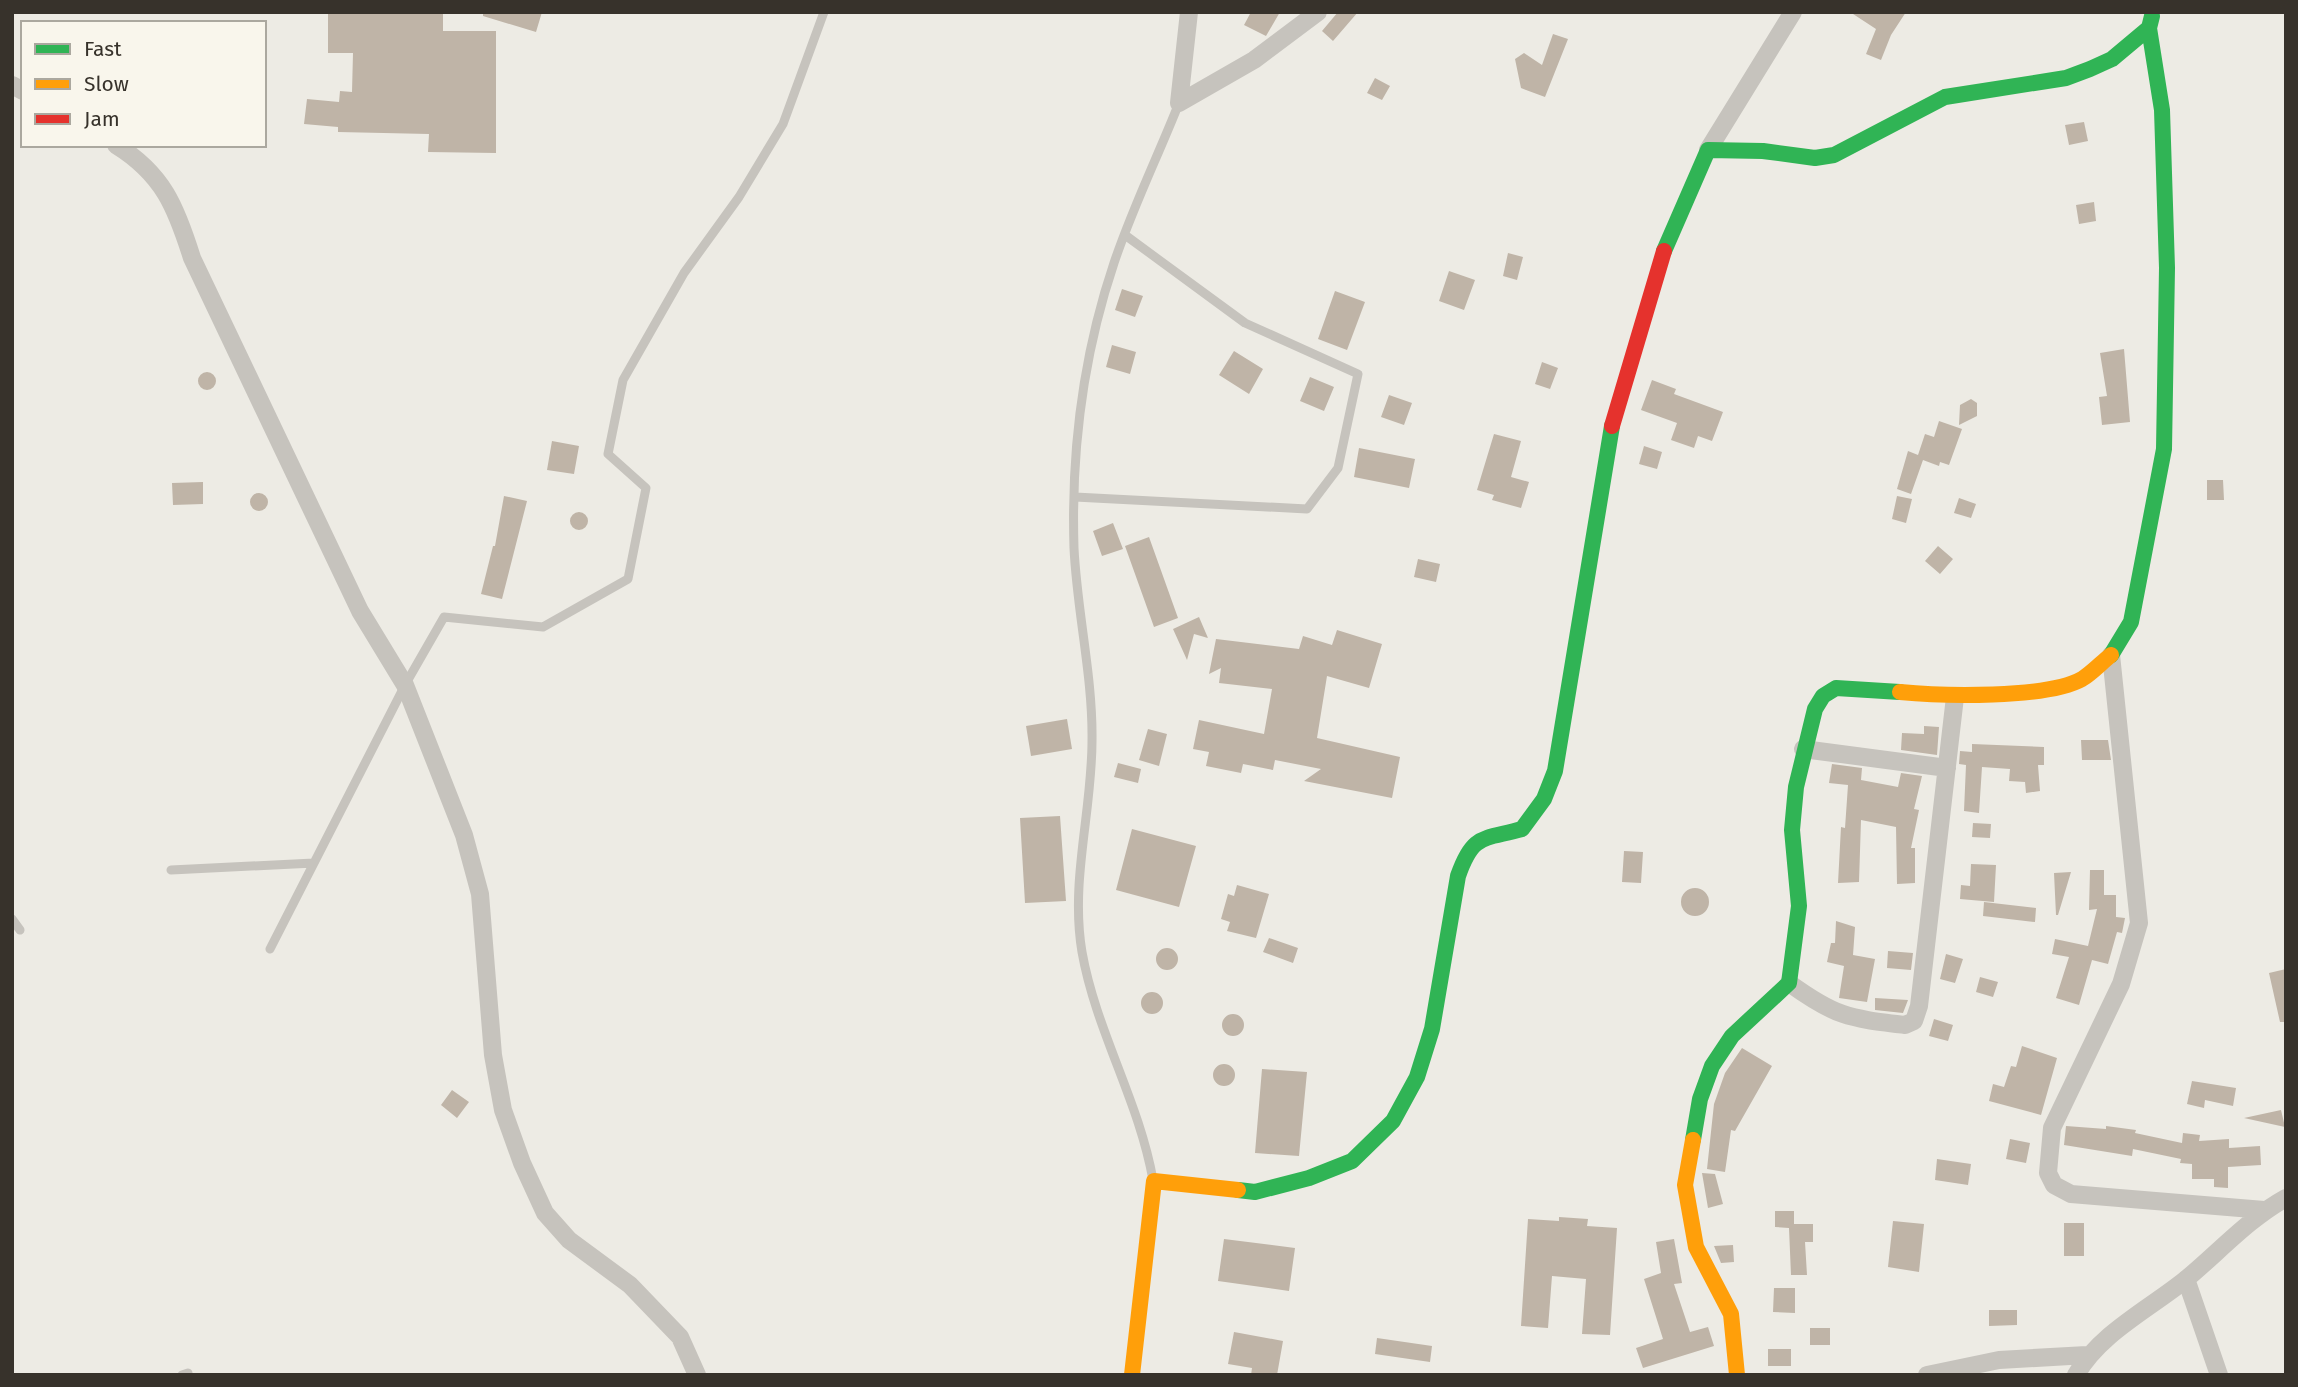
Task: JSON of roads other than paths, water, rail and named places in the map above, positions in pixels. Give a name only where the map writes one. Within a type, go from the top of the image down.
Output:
[{"type":"street","points":[[1179,103],[1189,12]]},
{"type":"street","points":[[1179,103],[1254,60],[1318,12]]},
{"type":"street","points":[[1132,1375],[1154,1181],[1255,1192],[1331,1170],[1352,1161],[1393,1121],[1417,1077],[1432,1029],[1458,876],[1466,853],[1481,836],[1522,829],[1544,800],[1555,771],[1613,421],[1667,242],[1708,150],[1793,12]]},
{"type":"street","points":[[1708,150],[1763,151],[1815,158],[1834,155],[1945,97],[2066,78],[2090,69],[2112,59],[2151,20]]},
{"type":"street","points":[[1737,1375],[1731,1314],[1696,1247],[1685,1185],[1700,1099],[1712,1066],[1732,1036],[1789,983],[1799,906],[1793,830],[1803,749],[1815,709],[1823,696],[1836,688],[1854,687],[1955,697],[2058,687],[2082,679],[2111,655],[2132,622],[2164,449],[2167,268],[2162,123],[2151,20]]},
{"type":"street","points":[[119,147],[158,180],[177,211],[192,258],[354,599],[405,685],[464,835],[480,894],[493,1055],[503,1110],[522,1163],[545,1213],[569,1240],[630,1284],[680,1336],[697,1375]]},
{"type":"street","points":[[2111,655],[2139,923],[2121,984],[2052,1128],[2048,1173],[2054,1185],[2071,1194],[2264,1210]]},
{"type":"street","points":[[1789,983],[1826,1010],[1844,1017],[1905,1026],[1914,1021],[1919,1006],[1955,697]]},
{"type":"street","points":[[1803,749],[1947,768]]},
{"type":"street","points":[[2076,1375],[2087,1355],[2186,1279],[2264,1210],[2286,1198]]},
{"type":"street","points":[[2186,1279],[2219,1375]]},
{"type":"street","points":[[1927,1375],[1999,1360],[2087,1355]]},
{"type":"lane","points":[[270,949],[405,685],[444,617],[543,627],[628,579],[646,488],[608,454],[623,380],[684,273],[739,197],[783,124],[824,12]]},
{"type":"lane","points":[[1154,1181],[1141,1126],[1107,1037],[1083,955],[1077,914],[1092,741],[1074,548],[1075,440],[1091,344],[1114,262],[1179,103]]},
{"type":"lane","points":[[1075,497],[1307,509],[1338,468],[1358,374],[1245,323],[1125,235]]},
{"type":"lane","points":[[171,870],[314,863]]},
{"type":"lane","points":[[12,919],[20,930]]}]
